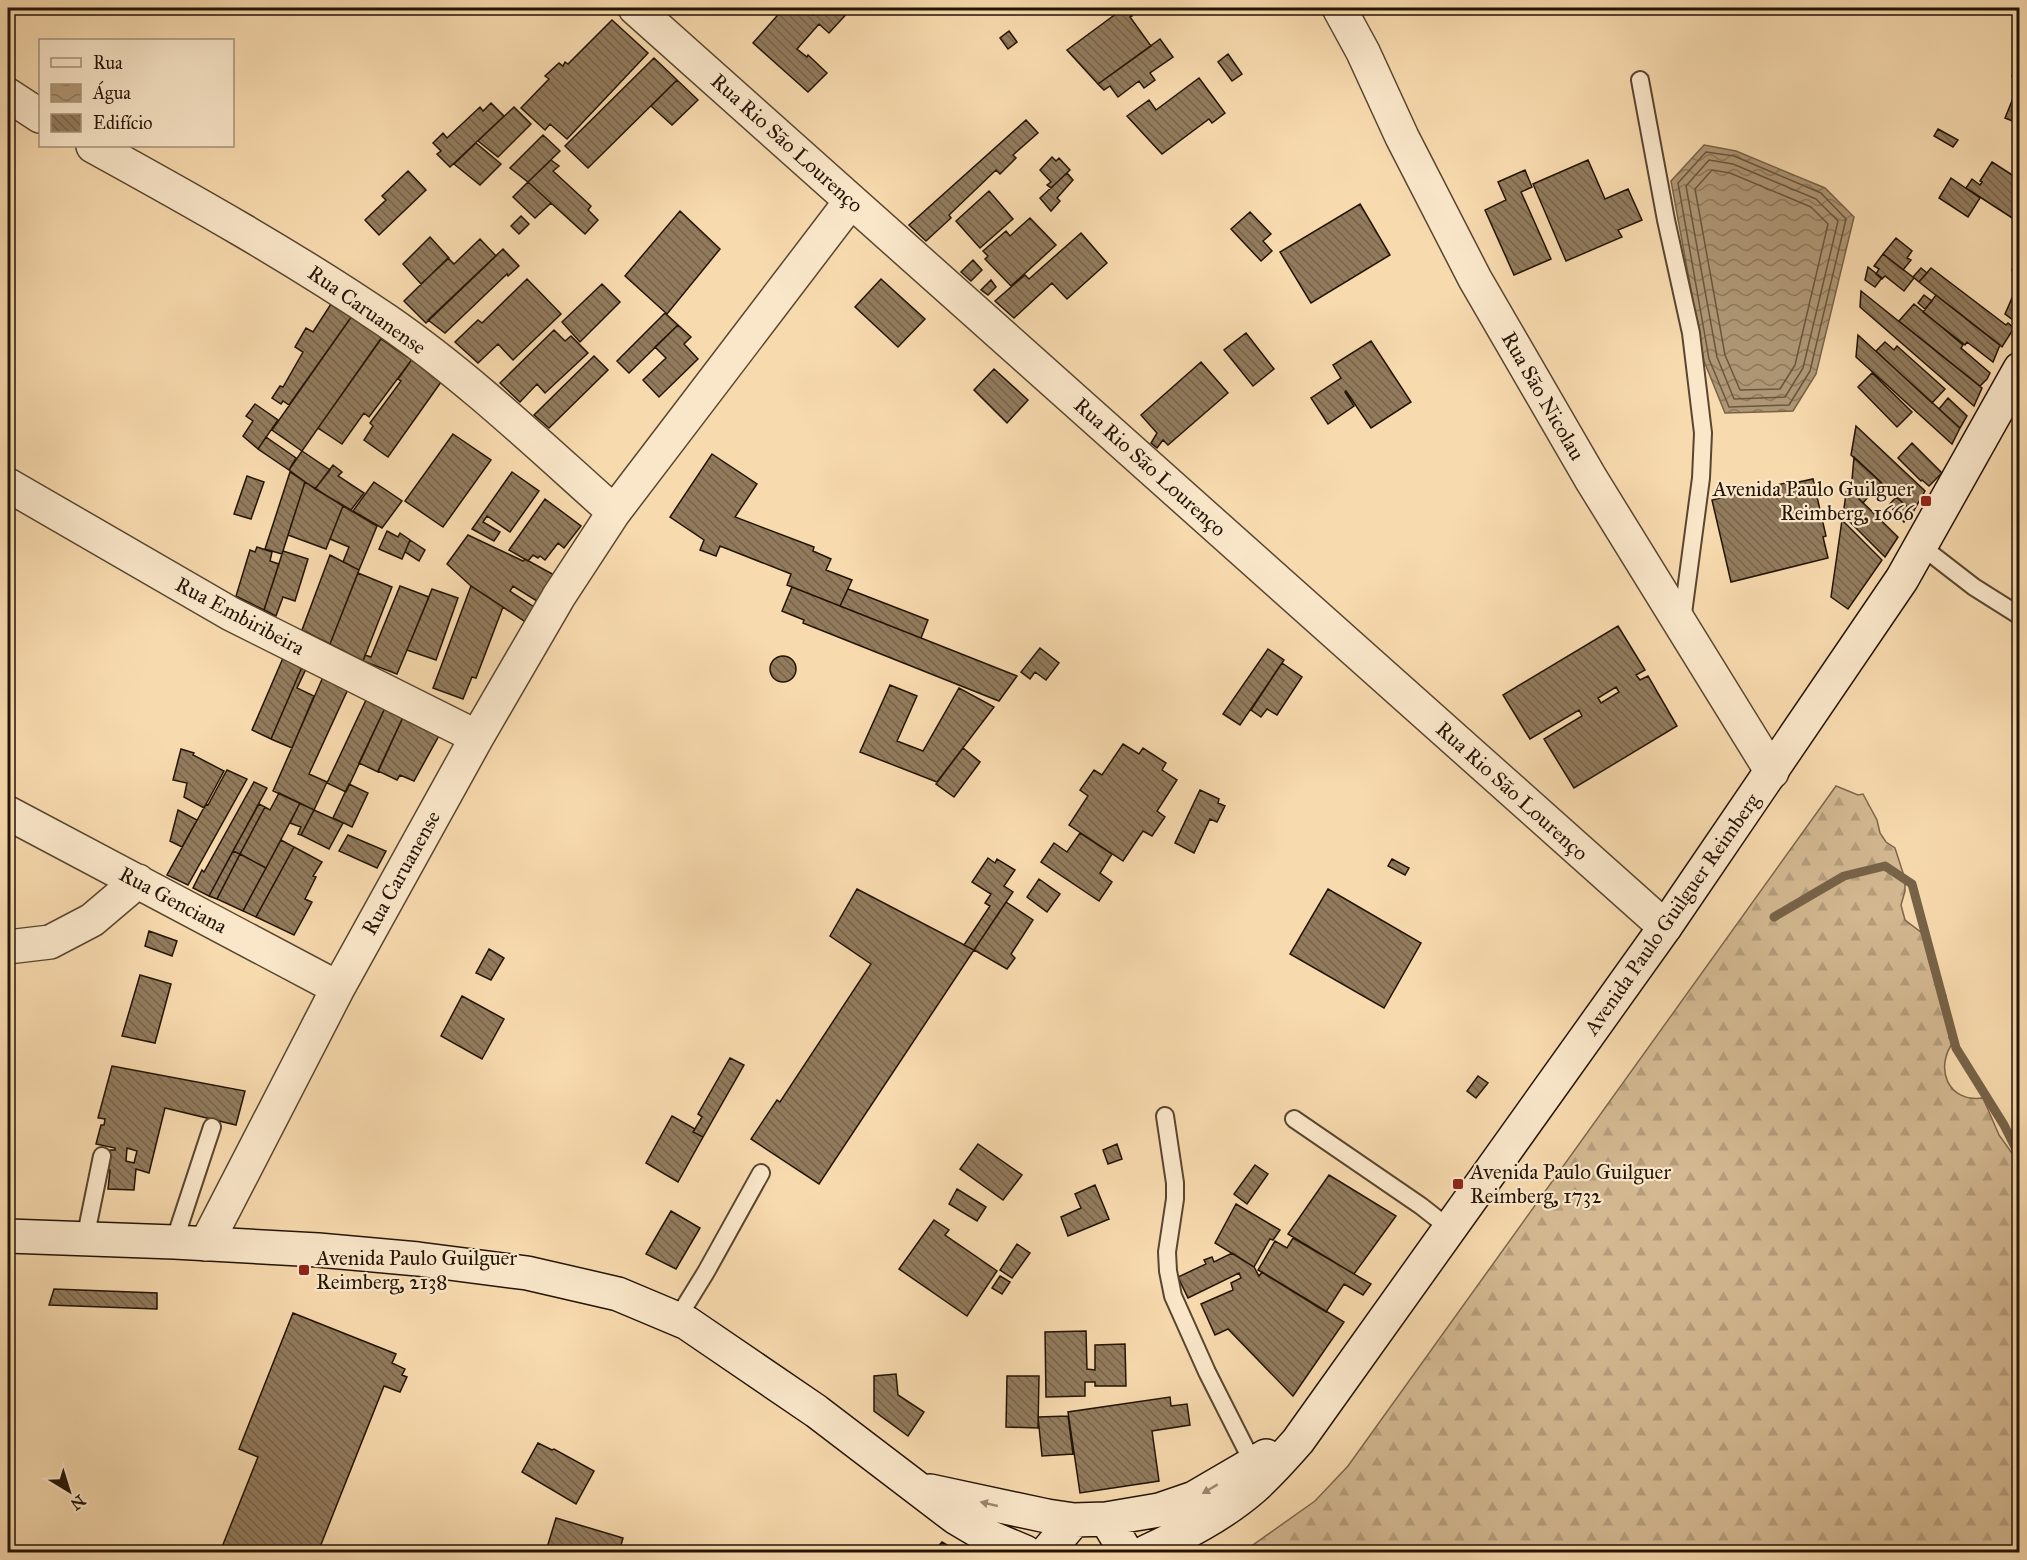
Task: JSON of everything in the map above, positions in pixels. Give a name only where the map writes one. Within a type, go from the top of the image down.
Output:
[{"type":"street","name":"Rua Rio São Lourenço","points":[[635,8],[1665,927]]},
{"type":"street","name":"Rua São Nicolau","points":[[1339,8],[1475,279],[1592,479],[1772,772]]},
{"type":"street","points":[[8,95],[39,115]]},
{"type":"street","name":"Rua Caruanense","points":[[95,147],[302,266],[388,322],[481,393],[614,512]]},
{"type":"street","name":"Rua Caruanense","points":[[206,1244],[338,988],[477,737],[559,596],[614,512],[852,201]]},
{"type":"street","name":"Avenida Paulo Guilguer Reimberg","points":[[1159,1549],[1217,1515],[1252,1489],[1273,1470],[1298,1441],[1665,927],[1902,579],[2019,369]]},
{"type":"street","name":"Rua Embiribeira","points":[[8,485],[231,614],[477,737]]},
{"type":"street","name":"Rua Genciana","points":[[8,813],[338,988]]},
{"type":"street","points":[[8,947],[50,942],[92,920],[138,881]]},
{"type":"street","name":"Avenida Paulo Guilguer Reimberg","points":[[8,1236],[318,1250],[418,1259],[527,1273],[618,1294],[687,1323],[816,1412],[955,1517],[987,1536],[1025,1552]]},
{"type":"street","name":"Avenida Paulo Guilguer Reimberg","points":[[916,1487],[1074,1520],[1107,1519],[1159,1510],[1194,1498],[1253,1463],[1298,1441]]},
{"type":"street","points":[[1107,1519],[1126,1552]]},
{"type":"street","points":[[1047,1552],[1074,1520]]},
{"type":"lane","points":[[1640,80],[1666,220],[1691,333],[1703,433],[1701,477],[1681,625]]},
{"type":"lane","points":[[1921,546],[1974,587],[2019,616]]},
{"type":"lane","points":[[1165,1116],[1175,1184],[1167,1252],[1173,1296],[1207,1372],[1253,1463]]},
{"type":"lane","points":[[1294,1119],[1421,1206],[1449,1228]]},
{"type":"lane","points":[[174,1242],[212,1127]]},
{"type":"lane","points":[[86,1239],[102,1156]]},
{"type":"lane","points":[[677,1318],[706,1272],[761,1173]]},
{"type":"green space","points":[[1836,786],[1858,795],[1863,794],[1877,820],[1880,833],[1886,842],[1895,848],[1905,879],[1905,891],[1901,905],[1905,920],[1922,933],[1930,965],[1946,996],[1945,1012],[1950,1029],[1949,1038],[1954,1041],[1945,1062],[1948,1081],[1960,1095],[1983,1098],[1999,1135],[2019,1163],[2019,1552],[1243,1552],[1315,1501],[1348,1466]]},
{"type":"water","points":[[1704,145],[1736,151],[1825,188],[1854,217],[1816,374],[1793,411],[1725,413],[1704,361],[1671,181]]},
{"type":"building","points":[[784,8],[805,8],[813,15],[820,8],[852,8],[829,33],[819,24],[797,49],[807,57],[808,55],[827,73],[808,92],[753,43]]},
{"type":"building","points":[[1124,8],[1132,16],[1130,17],[1151,46],[1098,84],[1067,50]]},
{"type":"building","points":[[612,20],[648,53],[567,139],[550,124],[545,130],[521,108],[549,79],[545,76],[559,63],[563,66],[565,62],[568,64]]},
{"type":"building","points":[[1009,31],[1017,42],[1008,49],[1000,38]]},
{"type":"building","points":[[1160,39],[1173,57],[1150,73],[1155,80],[1144,88],[1139,81],[1118,97],[1110,86],[1104,90],[1098,84]]},
{"type":"building","points":[[1228,54],[1242,74],[1232,81],[1218,62]]},
{"type":"building","points":[[654,58],[677,80],[588,168],[565,146]]},
{"type":"building","points":[[2016,67],[2020,69],[2020,80],[2012,76]]},
{"type":"building","points":[[1199,78],[1225,113],[1212,123],[1209,119],[1162,154],[1127,116],[1149,100],[1156,110]]},
{"type":"building","points":[[677,80],[698,100],[672,125],[651,106]]},
{"type":"building","points":[[2014,96],[2020,98],[2020,124],[2005,118]]},
{"type":"building","points":[[491,103],[504,116],[450,167],[437,154],[441,151],[433,143],[443,133],[447,138],[480,107],[483,111]]},
{"type":"building","points":[[514,107],[531,124],[498,157],[478,141]]},
{"type":"building","points":[[1026,120],[1038,133],[1013,155],[1016,158],[1000,174],[996,170],[949,215],[951,218],[926,241],[909,225]]},
{"type":"building","points":[[1938,129],[1958,140],[1953,147],[1934,136]]},
{"type":"building","points":[[543,135],[560,151],[528,182],[510,168]]},
{"type":"building","points":[[476,143],[501,164],[480,185],[454,164]]},
{"type":"building","points":[[1052,157],[1056,161],[1059,158],[1070,170],[1051,188],[1047,185],[1051,182],[1040,170]]},
{"type":"building","points":[[551,160],[559,166],[553,171],[591,206],[588,210],[598,220],[585,234],[528,182]]},
{"type":"building","points":[[1588,160],[1605,199],[1628,189],[1642,220],[1618,230],[1622,237],[1566,261],[1533,184]]},
{"type":"building","points":[[1992,162],[2020,180],[2020,223],[1966,188],[1972,179],[1980,185],[1982,182],[1980,181]]},
{"type":"building","points":[[1525,170],[1532,187],[1521,192],[1551,259],[1514,275],[1485,210],[1506,200],[1498,182]]},
{"type":"building","points":[[408,171],[426,190],[379,235],[365,220],[386,200],[382,196]]},
{"type":"building","points":[[1067,173],[1073,180],[1057,198],[1060,201],[1051,211],[1040,198]]},
{"type":"building","points":[[1951,178],[1980,198],[1968,217],[1939,198]]},
{"type":"building","points":[[528,182],[551,203],[535,218],[513,197]]},
{"type":"building","points":[[989,191],[1013,219],[980,248],[956,221]]},
{"type":"building","points":[[1360,204],[1390,255],[1311,303],[1280,252]]},
{"type":"building","points":[[680,211],[720,249],[667,314],[625,276]]},
{"type":"building","points":[[1250,212],[1271,234],[1263,241],[1272,251],[1261,261],[1231,229]]},
{"type":"building","points":[[521,216],[529,224],[519,234],[511,226]]},
{"type":"building","points":[[1030,218],[1056,245],[1011,286],[985,259],[988,256],[983,251],[1006,231],[1010,236]]},
{"type":"building","points":[[1081,233],[1107,263],[1067,299],[1052,283],[1014,318],[995,301],[1025,275],[1029,279]]},
{"type":"building","points":[[430,237],[449,258],[421,284],[403,264]]},
{"type":"building","points":[[1896,238],[1912,251],[1907,258],[1911,260],[1903,270],[1883,254]]},
{"type":"building","points":[[480,239],[496,256],[426,323],[404,301],[448,258],[454,264]]},
{"type":"building","points":[[503,249],[519,266],[508,276],[507,274],[445,333],[428,320]]},
{"type":"building","points":[[2020,250],[2020,276],[2012,270]]},
{"type":"building","points":[[1883,254],[1914,278],[1904,291],[1885,276],[1882,279],[1876,274],[1879,269],[1874,266]]},
{"type":"building","points":[[973,260],[982,270],[971,281],[961,272]]},
{"type":"building","points":[[1868,267],[1882,278],[1875,287],[1865,280]]},
{"type":"building","points":[[1921,268],[1927,273],[1919,282],[1913,277]]},
{"type":"building","points":[[1931,268],[2006,325],[2008,323],[2014,328],[2002,347],[1919,282]]},
{"type":"building","points":[[527,279],[561,314],[513,360],[498,344],[478,363],[455,342],[478,320],[482,323]]},
{"type":"building","points":[[881,279],[925,319],[898,347],[855,307]]},
{"type":"building","points":[[991,280],[996,287],[988,295],[981,290]]},
{"type":"building","points":[[602,284],[620,302],[580,342],[562,322]]},
{"type":"building","points":[[1861,291],[1982,388],[1974,406],[1860,307]]},
{"type":"building","points":[[1924,295],[1932,301],[1925,309],[1918,303]]},
{"type":"building","points":[[1936,295],[2000,345],[1993,362],[1967,342],[1965,345],[1923,312]]},
{"type":"building","points":[[2012,298],[2020,304],[2020,316],[2017,323],[2005,314]]},
{"type":"building","points":[[331,304],[352,316],[289,405],[283,401],[281,404],[272,398],[280,386],[283,387],[303,352],[295,347],[306,328],[313,332]]},
{"type":"building","points":[[1914,304],[1963,345],[1961,348],[1990,373],[1980,386],[1899,321]]},
{"type":"building","points":[[665,313],[678,325],[629,373],[617,361]]},
{"type":"building","points":[[352,316],[382,337],[302,451],[272,430]]},
{"type":"building","points":[[678,325],[691,337],[684,344],[698,359],[659,397],[643,380],[666,358],[655,347]]},
{"type":"building","points":[[554,330],[565,341],[571,336],[588,353],[545,393],[537,384],[520,402],[500,383]]},
{"type":"building","points":[[1246,333],[1274,369],[1253,386],[1224,350]]},
{"type":"building","points":[[1858,335],[1960,428],[1952,444],[1856,357]]},
{"type":"building","points":[[381,339],[407,357],[413,358],[369,417],[364,413],[342,444],[318,428]]},
{"type":"building","points":[[1371,341],[1411,402],[1371,428],[1346,391],[1354,406],[1328,424],[1311,398],[1341,378],[1333,365]]},
{"type":"building","points":[[1885,342],[1894,350],[1897,346],[1945,389],[1932,403],[1876,351]]},
{"type":"building","points":[[594,356],[608,370],[549,428],[534,415]]},
{"type":"building","points":[[413,358],[441,382],[388,457],[364,440],[373,426],[370,423],[401,381],[398,379]]},
{"type":"building","points":[[1201,362],[1228,393],[1168,445],[1163,440],[1157,448],[1151,443],[1157,433],[1141,415]]},
{"type":"building","points":[[994,369],[1028,400],[1007,423],[974,390]]},
{"type":"building","points":[[1872,373],[1912,412],[1897,427],[1858,387]]},
{"type":"building","points":[[1948,398],[1967,416],[1960,428],[1939,409]]},
{"type":"building","points":[[255,404],[278,420],[258,449],[243,436],[253,421],[246,416]]},
{"type":"building","points":[[1856,426],[1925,491],[1913,512],[1851,455]]},
{"type":"building","points":[[453,434],[491,460],[443,527],[405,501]]},
{"type":"building","points":[[266,437],[296,458],[289,470],[258,449]]},
{"type":"building","points":[[1912,443],[1942,473],[1929,486],[1898,458]]},
{"type":"building","points":[[302,451],[330,470],[315,489],[289,470]]},
{"type":"building","points":[[712,454],[757,484],[735,517],[814,547],[813,551],[831,559],[826,570],[852,580],[840,606],[787,585],[791,574],[720,546],[716,556],[700,550],[704,540],[670,517]]},
{"type":"building","points":[[1854,457],[1881,482],[1863,503],[1851,491]]},
{"type":"building","points":[[333,465],[342,472],[338,476],[364,493],[351,510],[315,489]]},
{"type":"building","points":[[290,472],[305,482],[282,554],[265,549]]},
{"type":"building","points":[[512,472],[539,491],[510,532],[487,516],[483,522],[500,532],[494,541],[472,529]]},
{"type":"building","points":[[247,476],[264,482],[251,519],[234,514]]},
{"type":"building","points":[[1813,479],[1826,536],[1823,537],[1828,558],[1731,582],[1712,500],[1794,481],[1794,483]]},
{"type":"building","points":[[305,482],[343,506],[326,549],[288,535]]},
{"type":"building","points":[[374,482],[402,501],[382,528],[353,511]]},
{"type":"building","points":[[1847,487],[1898,537],[1885,557],[1843,515]]},
{"type":"building","points":[[1896,497],[1913,512],[1904,522],[1889,505]]},
{"type":"building","points":[[545,499],[581,526],[564,548],[558,543],[545,560],[533,555],[528,561],[509,550]]},
{"type":"building","points":[[343,506],[377,526],[359,570],[343,562],[349,547],[330,539]]},
{"type":"building","points":[[1842,520],[1882,560],[1848,609],[1831,597]]},
{"type":"building","points":[[387,531],[398,537],[400,533],[410,540],[402,559],[379,549]]},
{"type":"building","points":[[468,535],[523,561],[525,559],[556,576],[540,603],[513,586],[510,591],[537,609],[527,623],[471,586],[447,564]]},
{"type":"building","points":[[410,540],[425,550],[419,561],[405,552]]},
{"type":"building","points":[[257,547],[272,552],[270,561],[279,564],[264,610],[236,596],[250,550],[255,552]]},
{"type":"building","points":[[283,551],[308,559],[295,601],[283,597],[276,616],[264,610]]},
{"type":"building","points":[[330,555],[359,570],[330,644],[302,630]]},
{"type":"building","points":[[358,573],[392,587],[363,661],[330,644]]},
{"type":"building","points":[[400,586],[429,597],[397,674],[363,661],[365,655],[371,657]]},
{"type":"building","points":[[471,586],[503,607],[476,678],[472,677],[463,699],[433,688]]},
{"type":"building","points":[[792,587],[1017,676],[999,701],[803,623],[804,620],[782,611]]},
{"type":"building","points":[[432,589],[458,598],[436,660],[407,650]]},
{"type":"building","points":[[848,589],[928,620],[921,638],[840,606]]},
{"type":"building","points":[[1618,626],[1645,670],[1636,675],[1640,680],[1648,676],[1677,726],[1574,788],[1544,739],[1582,716],[1579,710],[1530,739],[1503,695]],"holes":[[[1616,687],[1619,692],[1601,703],[1598,698]]]},
{"type":"building","points":[[1040,648],[1059,663],[1046,680],[1035,672],[1030,679],[1021,672]]},
{"type":"building","points":[[1268,649],[1284,660],[1240,725],[1223,714]]},
{"type":"building","points":[[783,656],[792,660],[796,669],[792,678],[783,682],[774,678],[770,669],[774,660]]},
{"type":"building","points":[[283,658],[302,667],[271,739],[252,730]]},
{"type":"building","points":[[1282,663],[1302,677],[1277,715],[1267,709],[1261,717],[1251,710]]},
{"type":"building","points":[[302,667],[306,669],[297,688],[314,696],[292,748],[271,739]]},
{"type":"building","points":[[323,677],[348,689],[309,774],[327,782],[314,810],[273,791]]},
{"type":"building","points":[[890,685],[917,696],[897,741],[923,751],[959,688],[994,707],[937,782],[860,752]]},
{"type":"building","points":[[367,698],[386,706],[346,792],[327,783]]},
{"type":"building","points":[[386,706],[404,715],[378,772],[359,763]]},
{"type":"building","points":[[404,715],[441,732],[414,781],[400,775],[397,780],[378,771]]},
{"type":"building","points":[[1123,744],[1139,754],[1143,748],[1166,763],[1162,770],[1177,780],[1157,811],[1165,817],[1152,836],[1143,831],[1123,861],[1069,825],[1088,796],[1080,790],[1094,770],[1102,775]]},
{"type":"building","points":[[963,748],[980,762],[954,797],[936,784]]},
{"type":"building","points":[[181,749],[194,753],[193,755],[224,771],[204,808],[184,797],[187,783],[173,780]]},
{"type":"building","points":[[227,770],[247,779],[188,885],[167,875]]},
{"type":"building","points":[[254,782],[267,788],[209,896],[193,888]]},
{"type":"building","points":[[349,784],[368,793],[352,827],[333,818]]},
{"type":"building","points":[[1200,790],[1219,799],[1218,803],[1225,806],[1217,822],[1210,819],[1194,853],[1175,843]]},
{"type":"building","points":[[279,793],[300,803],[266,868],[240,854],[265,807],[270,810]]},
{"type":"building","points":[[300,803],[314,810],[301,835],[298,834],[301,827],[290,823]]},
{"type":"building","points":[[259,804],[265,807],[240,854],[233,851]]},
{"type":"building","points":[[178,810],[197,820],[182,847],[170,841]]},
{"type":"building","points":[[314,810],[343,823],[329,849],[301,835]]},
{"type":"building","points":[[1080,833],[1112,854],[1100,873],[1112,882],[1099,901],[1041,862],[1054,843],[1067,852]]},
{"type":"building","points":[[348,835],[386,851],[377,868],[339,851]]},
{"type":"building","points":[[281,840],[294,847],[256,917],[243,911]]},
{"type":"building","points":[[294,847],[322,862],[313,876],[316,877],[305,899],[312,902],[294,935],[256,917]]},
{"type":"building","points":[[233,851],[240,854],[217,899],[209,896]]},
{"type":"building","points":[[240,854],[266,868],[243,911],[217,899]]},
{"type":"building","points":[[988,858],[995,863],[997,859],[1015,870],[1004,886],[1013,892],[974,950],[964,945],[990,906],[985,903],[991,894],[972,882]]},
{"type":"building","points":[[1392,859],[1409,868],[1405,875],[1388,866]]},
{"type":"building","points":[[1039,879],[1060,894],[1047,912],[1027,897]]},
{"type":"building","points":[[857,889],[974,950],[819,1184],[751,1139],[777,1100],[780,1102],[871,964],[830,936]]},
{"type":"building","points":[[1328,889],[1421,943],[1384,1008],[1290,954]]},
{"type":"building","points":[[1006,902],[1033,920],[1011,954],[1015,958],[1007,969],[974,950]]},
{"type":"building","points":[[149,931],[177,941],[172,956],[145,946]]},
{"type":"building","points":[[489,949],[504,958],[491,980],[476,973]]},
{"type":"building","points":[[140,975],[171,984],[155,1043],[122,1036]]},
{"type":"building","points":[[462,996],[504,1019],[482,1059],[441,1036]]},
{"type":"building","points":[[730,1058],[744,1065],[703,1137],[693,1132],[702,1117],[698,1114]]},
{"type":"building","points":[[112,1066],[245,1091],[236,1125],[165,1108],[149,1173],[136,1169],[134,1190],[108,1189],[110,1170],[106,1169],[110,1150],[115,1150],[115,1148],[96,1144],[105,1119],[98,1118]],"holes":[[[127,1148],[137,1151],[134,1163],[126,1161]]]},
{"type":"building","points":[[1478,1076],[1488,1083],[1476,1098],[1467,1091]]},
{"type":"building","points":[[672,1116],[695,1129],[693,1132],[703,1137],[678,1182],[646,1163]]},
{"type":"building","points":[[978,1144],[1022,1175],[1003,1200],[960,1169]]},
{"type":"building","points":[[1117,1144],[1122,1159],[1108,1164],[1103,1150]]},
{"type":"building","points":[[1255,1165],[1268,1174],[1247,1204],[1234,1194]]},
{"type":"building","points":[[1329,1175],[1396,1216],[1354,1274],[1288,1234]]},
{"type":"building","points":[[1095,1185],[1109,1219],[1068,1236],[1061,1217],[1081,1208],[1075,1194]]},
{"type":"building","points":[[957,1189],[986,1207],[977,1221],[949,1204]]},
{"type":"building","points":[[1236,1204],[1280,1230],[1273,1240],[1270,1239],[1254,1267],[1215,1243]]},
{"type":"building","points":[[671,1211],[700,1228],[676,1269],[646,1254]]},
{"type":"building","points":[[934,1220],[949,1230],[945,1235],[997,1271],[967,1316],[899,1269]]},
{"type":"building","points":[[1293,1238],[1371,1284],[1363,1295],[1344,1284],[1326,1312],[1258,1270],[1275,1241],[1287,1248]]},
{"type":"building","points":[[1017,1244],[1030,1253],[1012,1278],[1000,1270]]},
{"type":"building","points":[[1232,1253],[1254,1267],[1259,1276],[1262,1272],[1344,1322],[1293,1396],[1228,1329],[1215,1335],[1201,1304],[1233,1290],[1231,1283],[1241,1278],[1239,1273],[1188,1298],[1178,1277],[1206,1264],[1204,1260],[1212,1257],[1214,1262]]},
{"type":"building","points":[[1000,1276],[1010,1282],[1002,1294],[992,1288]]},
{"type":"building","points":[[54,1289],[157,1293],[157,1309],[49,1305]]},
{"type":"building","points":[[293,1313],[396,1354],[392,1363],[405,1369],[402,1375],[407,1377],[400,1392],[384,1386],[318,1552],[220,1552],[258,1457],[239,1449]]},
{"type":"building","points":[[1086,1331],[1087,1369],[1095,1370],[1095,1345],[1125,1344],[1126,1386],[1095,1386],[1095,1382],[1085,1382],[1085,1396],[1046,1397],[1045,1332]]},
{"type":"building","points":[[896,1374],[898,1395],[924,1412],[908,1436],[874,1411],[874,1376]]},
{"type":"building","points":[[1007,1376],[1039,1376],[1038,1428],[1006,1427]]},
{"type":"building","points":[[1170,1397],[1171,1406],[1187,1404],[1190,1425],[1152,1431],[1159,1481],[1080,1493],[1068,1412]]},
{"type":"building","points":[[1068,1416],[1073,1454],[1042,1456],[1038,1417]]},
{"type":"building","points":[[538,1443],[594,1471],[576,1504],[522,1472]]},
{"type":"building","points":[[556,1518],[623,1538],[619,1552],[546,1551]]},
{"type":"building","points":[[942,1542],[952,1548],[949,1552],[933,1552]]},
{"type":"waterway","points":[[1774,917],[1844,876],[1885,866],[1912,884],[1956,1048],[2004,1125],[2020,1157]]},
{"type":"place","name":"Avenida Paulo Guilguer Reimberg, 1666","points":[[1926,501]]},
{"type":"place","name":"Avenida Paulo Guilguer Reimberg, 1732","points":[[1458,1184]]},
{"type":"place","name":"Avenida Paulo Guilguer Reimberg, 2138","points":[[304,1270]]}]
